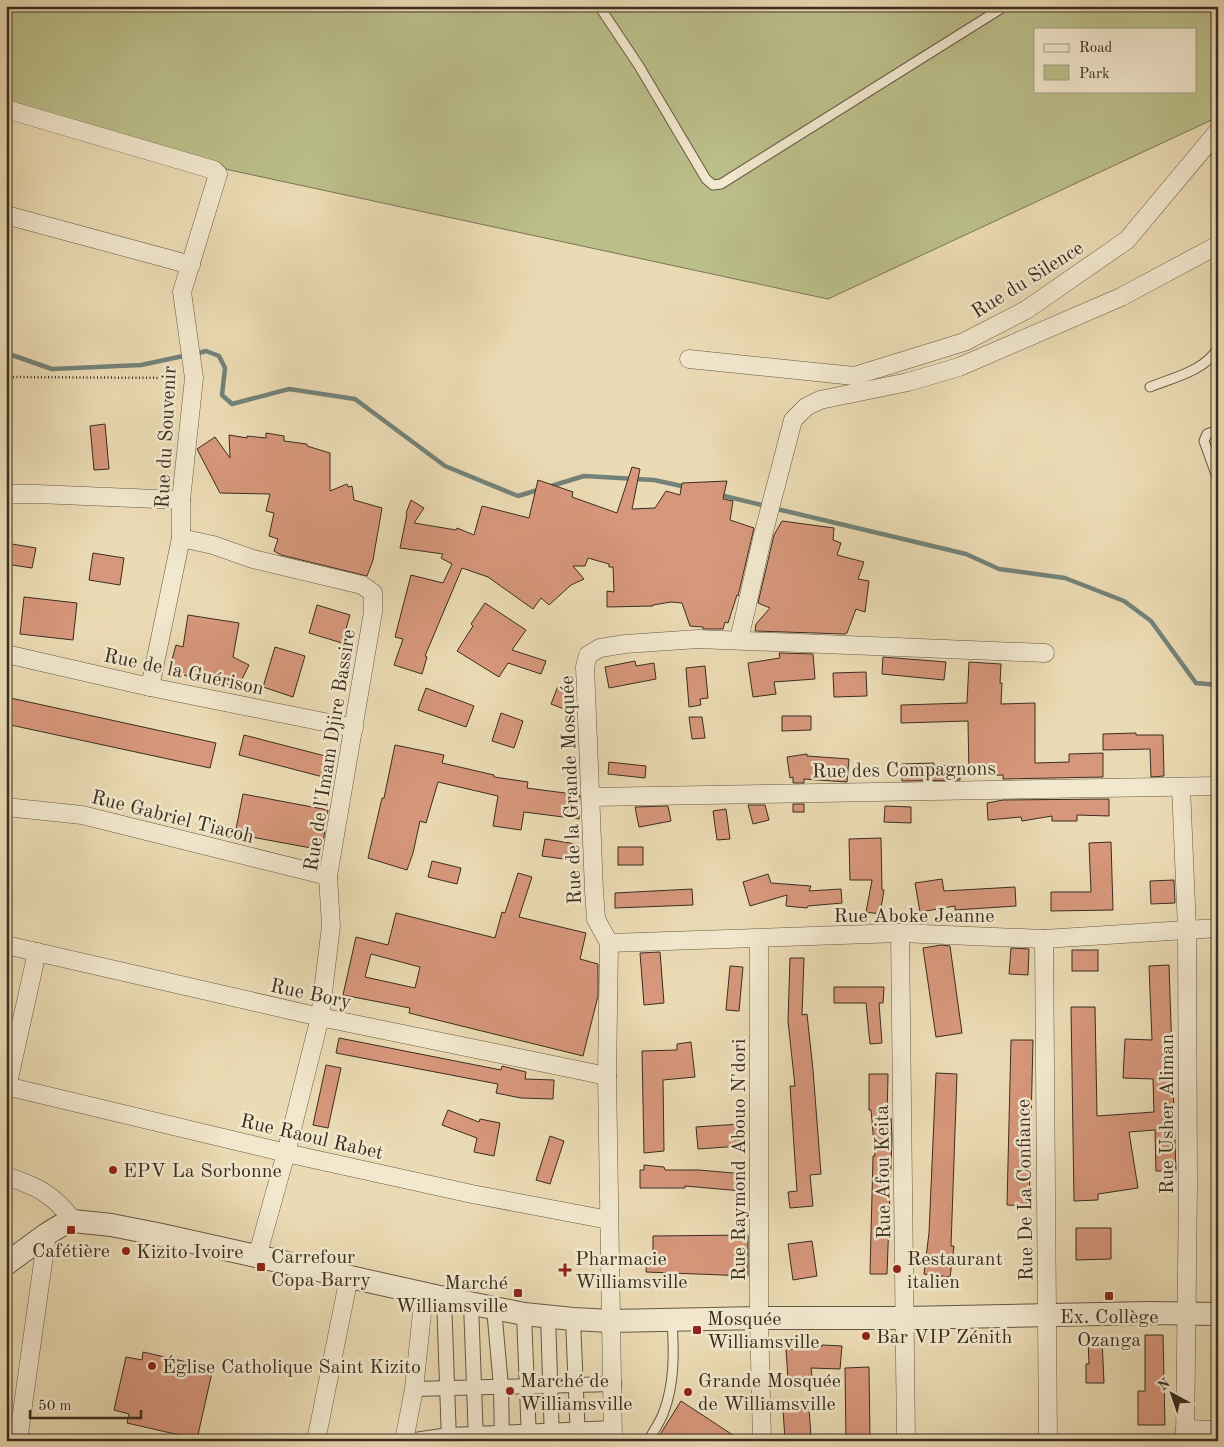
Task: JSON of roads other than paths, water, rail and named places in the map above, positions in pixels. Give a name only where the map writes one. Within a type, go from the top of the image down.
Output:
[{"type":"street","name":"Rue du Souvenir","points":[[6,109],[215,170],[218,174],[182,292],[194,378],[181,500],[181,538],[150,687]]},
{"type":"street","name":"Rue du Silence","points":[[689,359],[854,376],[964,342],[1026,310],[1127,240],[1218,131]]},
{"type":"street","points":[[6,215],[191,264]]},
{"type":"street","points":[[739,640],[792,420],[806,408],[820,400],[908,382],[959,367],[1121,297],[1218,245]]},
{"type":"street","points":[[6,494],[181,500]]},
{"type":"street","name":"Rue de l'Imam Djire Bassire","points":[[181,538],[213,545],[253,559],[362,585],[373,593],[374,612],[328,876],[331,926],[320,1017],[286,1153],[257,1257]]},
{"type":"street","name":"Rue de la Grande Mosquée","points":[[609,943],[596,920],[585,667],[588,655],[600,648],[625,644],[698,638],[1045,652]]},
{"type":"street","name":"Rue de la Guérison","points":[[6,654],[150,687],[354,728]]},
{"type":"street","name":"Rue des Compagnons","points":[[591,797],[887,790],[1218,786]]},
{"type":"street","name":"Rue Usher Aliman","points":[[1180,787],[1187,929],[1186,1435]]},
{"type":"street","name":"Rue Gabriel Tiacoh","points":[[6,807],[82,814],[328,876]]},
{"type":"street","name":"Rue Aboke Jeanne","points":[[609,943],[900,933],[1044,938],[1218,928]]},
{"type":"street","name":"Rue Afou Keita","points":[[900,933],[906,1441]]},
{"type":"street","name":"Rue De La Confiance","points":[[1044,938],[1048,1441]]},
{"type":"street","name":"Rue Raymond Abouo N'dori","points":[[759,939],[759,1318],[762,1441]]},
{"type":"street","points":[[408,1441],[476,1437],[614,1434],[607,1076],[609,943]]},
{"type":"street","name":"Rue Bory","points":[[6,945],[320,1017],[607,1076]]},
{"type":"street","points":[[7,1088],[37,952]]},
{"type":"street","name":"Rue Raoul Rabet","points":[[7,1088],[472,1194],[609,1220]]},
{"type":"street","points":[[6,1176],[34,1186],[49,1194],[63,1207],[73,1221]]},
{"type":"street","points":[[6,1264],[47,1234],[73,1221],[111,1225],[524,1314],[573,1319],[611,1321],[905,1318],[1148,1312],[1218,1314]]},
{"type":"street","points":[[18,1441],[47,1234]]},
{"type":"street","points":[[316,1441],[349,1277]]},
{"type":"street","points":[[404,1441],[434,1296]]},
{"type":"street","points":[[434,1296],[448,1389],[449,1438]]},
{"type":"street","points":[[471,1303],[476,1437]]},
{"type":"street","points":[[494,1308],[501,1388],[502,1437]]},
{"type":"street","points":[[524,1314],[528,1437]]},
{"type":"street","points":[[548,1316],[552,1436]]},
{"type":"street","points":[[573,1319],[578,1436]]},
{"type":"street","points":[[414,1389],[614,1384]]},
{"type":"street","points":[[1186,1435],[1218,1430]]},
{"type":"lane","points":[[599,6],[639,66],[706,178],[713,184],[720,184],[1005,6]]},
{"type":"lane","points":[[1150,387],[1200,366],[1213,357],[1218,348]]},
{"type":"lane","points":[[1218,430],[1207,434],[1204,441],[1218,480]]},
{"type":"lane","points":[[650,1438],[663,1414],[671,1389],[672,1320]]},
{"type":"waterway","points":[[195,354],[206,351],[219,356],[225,368],[222,395],[232,404],[289,389],[355,399],[445,466],[518,496],[541,489]]},
{"type":"waterway","points":[[6,353],[52,369],[141,365],[188,355]]},
{"type":"waterway","points":[[548,487],[584,476],[654,480],[686,487]]},
{"type":"waterway","points":[[720,495],[766,506]]},
{"type":"waterway","points":[[773,508],[966,554],[999,569],[1065,578],[1124,601],[1151,621],[1196,683],[1218,685]]},
{"type":"place","name":"EPV La Sorbonne","points":[[113,1170]]},
{"type":"place","name":"Cafétière","points":[[71,1230]]},
{"type":"place","name":"Kizito Ivoire","points":[[126,1251]]},
{"type":"place","name":"Carrefour Copa Barry","points":[[261,1267]]},
{"type":"place","name":"Restaurant italien","points":[[897,1269]]},
{"type":"place","name":"Pharmacie Williamsville","points":[[565,1270]]},
{"type":"place","name":"Marché Williamsville","points":[[518,1293]]},
{"type":"place","name":"Ex. Collège Ozanga","points":[[1109,1296]]},
{"type":"place","name":"Mosquée Williamsville","points":[[697,1330]]},
{"type":"place","name":"Bar VIP Zénith","points":[[866,1336]]},
{"type":"place","name":"Église Catholique Saint Kizito","points":[[152,1366]]},
{"type":"place","name":"Marché de Williamsville","points":[[510,1391]]},
{"type":"place","name":"Grande Mosquée de Williamsville","points":[[688,1392]]}]
